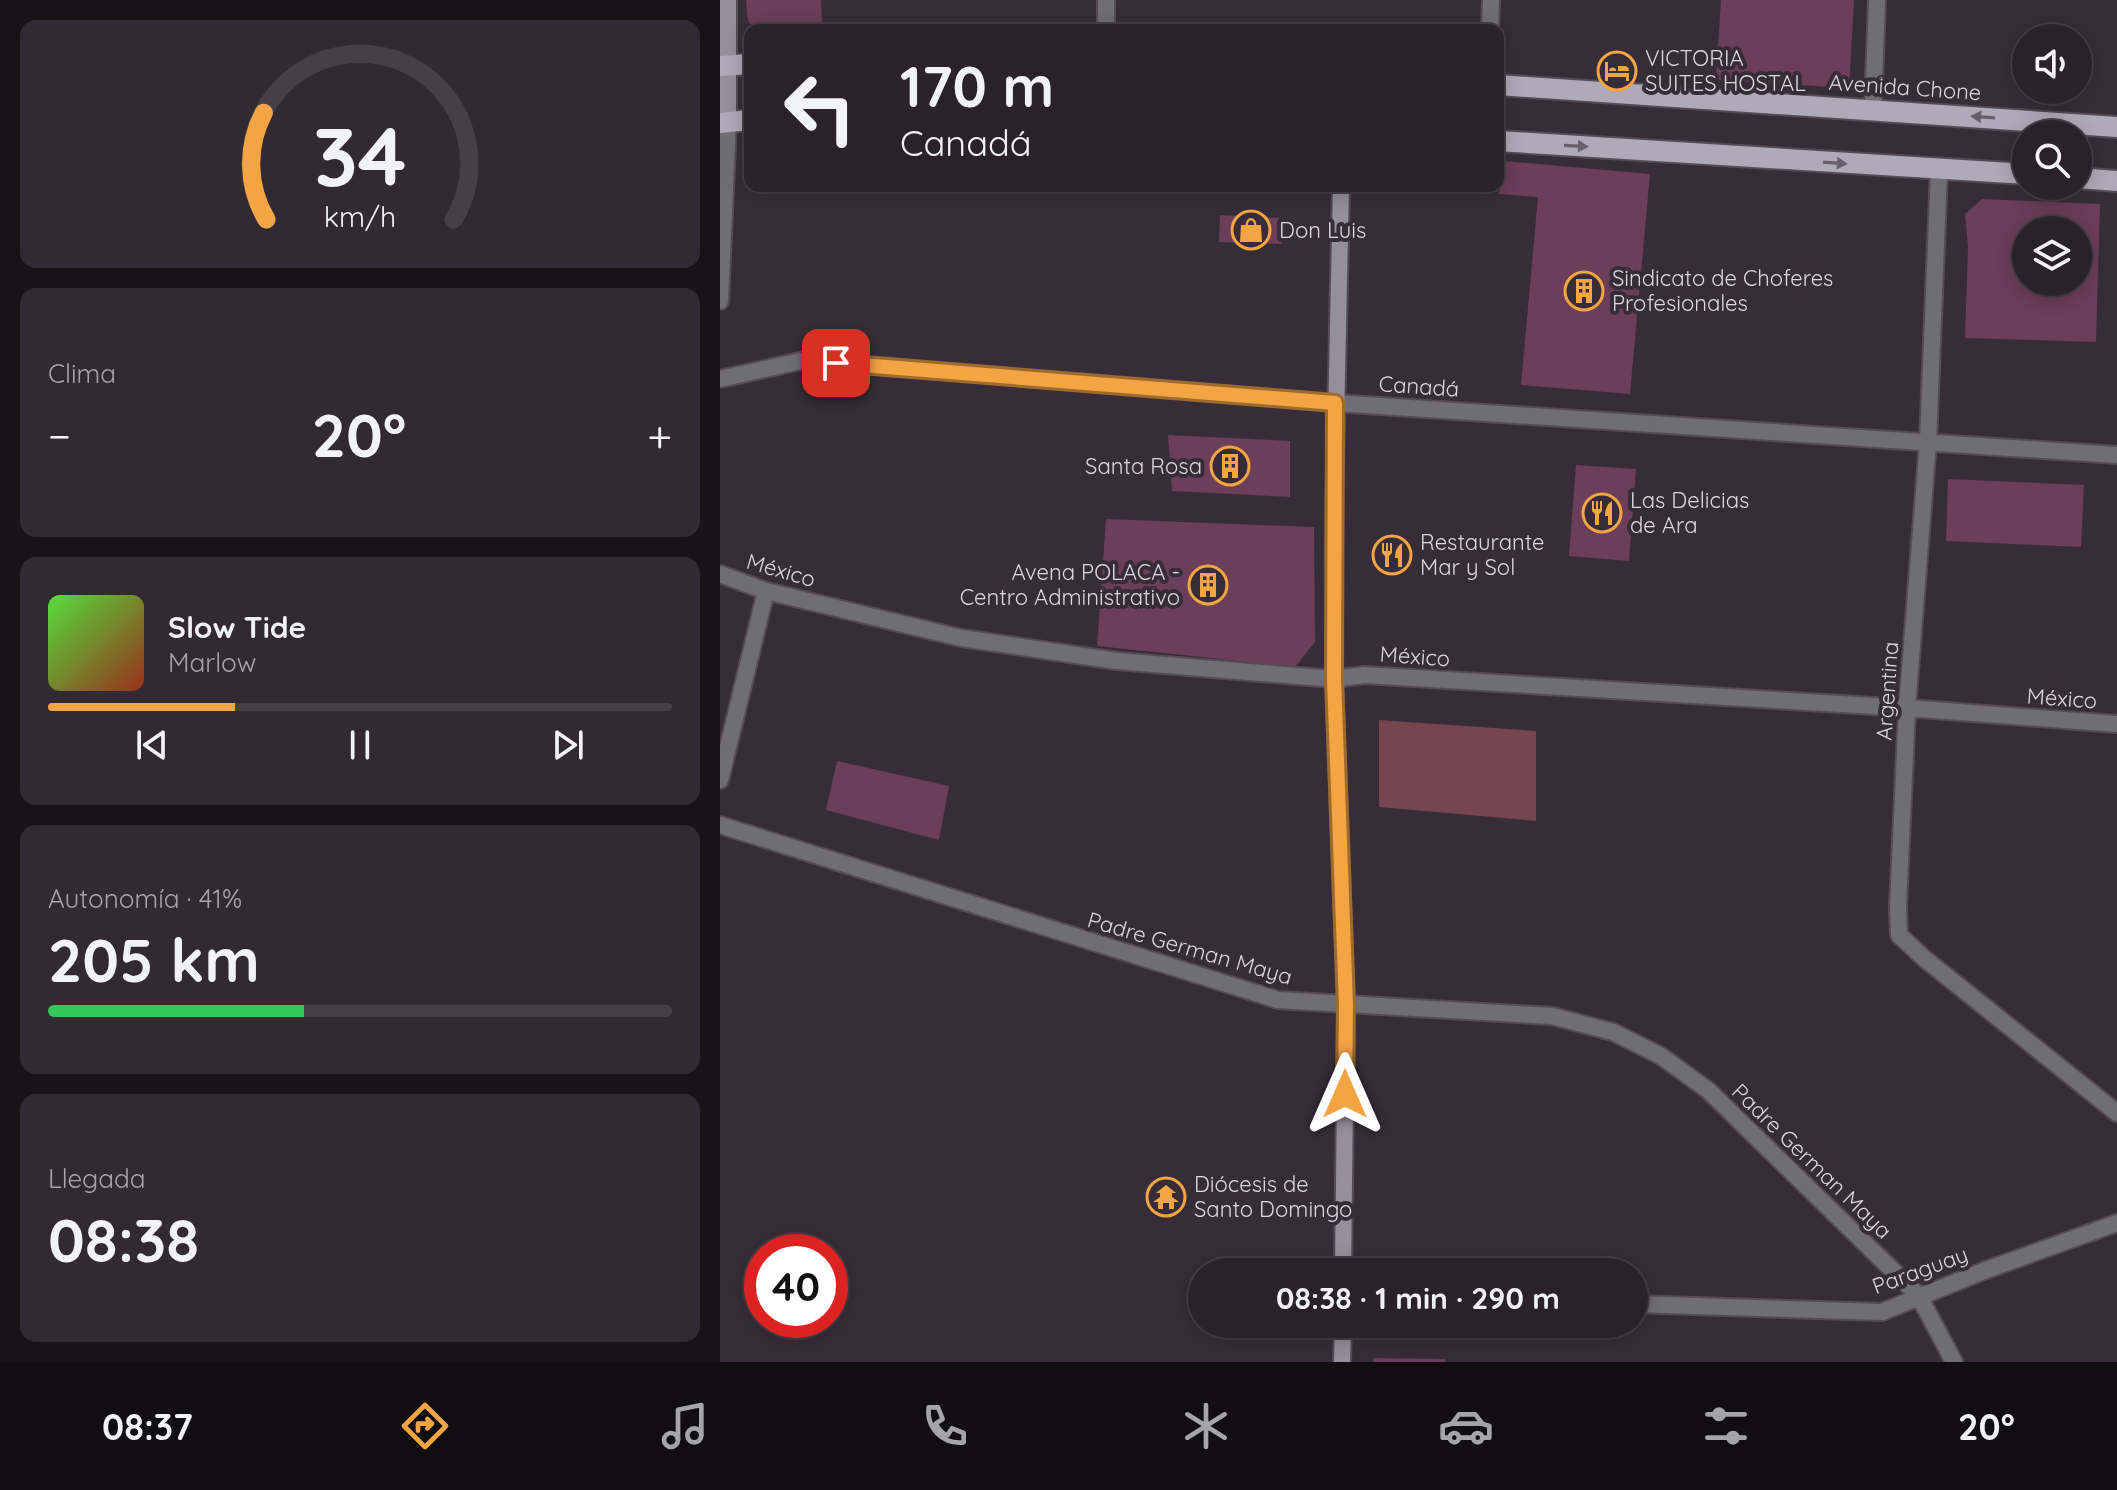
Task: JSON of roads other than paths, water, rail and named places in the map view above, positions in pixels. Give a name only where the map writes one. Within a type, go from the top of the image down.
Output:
[{"type":"main road","name":"Avenida Chone","points":[[1504,85],[2117,127]]},
{"type":"main road","points":[[724,122],[744,120]]},
{"type":"main road","points":[[1504,141],[2012,173]]},
{"type":"main road","points":[[2092,179],[2117,181]]},
{"type":"street","points":[[720,301],[724,122],[733,65],[728,0]]},
{"type":"street","points":[[1106,0],[1106,24]]},
{"type":"street","points":[[1490,24],[1491,0]]},
{"type":"street","points":[[1873,109],[1877,0]]},
{"type":"street","name":"Argentina","points":[[1939,170],[1928,442],[1907,708],[1899,935],[2117,1113]]},
{"type":"street","points":[[1341,192],[1335,403],[1334,679],[1346,1005],[1343,1258]]},
{"type":"street","name":"Canadá","points":[[720,379],[805,360],[1335,403],[2117,455]]},
{"type":"street","name":"México","points":[[720,574],[766,591],[961,638],[1117,661],[1334,679],[1364,675],[2117,724]]},
{"type":"street","points":[[720,780],[766,591]]},
{"type":"street","name":"Padre German Maya","points":[[720,825],[1278,1000],[1552,1016],[1613,1032],[1661,1056],[1709,1091],[1919,1296],[1954,1362]]},
{"type":"street","name":"Paraguay","points":[[1648,1304],[1882,1312],[2117,1223]]},
{"type":"street","points":[[1342,1362],[1343,1338]]},
{"type":"place","name":"VICTORIA SUITES HOSTAL","points":[[1617,71]]},
{"type":"place","name":"Don Luis","points":[[1251,230]]},
{"type":"place","name":"Sindicato de Choferes Profesionales","points":[[1584,291]]},
{"type":"place","name":"Santa Rosa","points":[[1230,466]]},
{"type":"place","name":"Las Delicias de Ara","points":[[1602,513]]},
{"type":"place","name":"Restaurante Mar y Sol","points":[[1392,555]]},
{"type":"place","name":"Avena POLACA - Centro Administrativo","points":[[1208,585]]},
{"type":"place","name":"Diócesis de Santo Domingo","points":[[1166,1197]]}]
